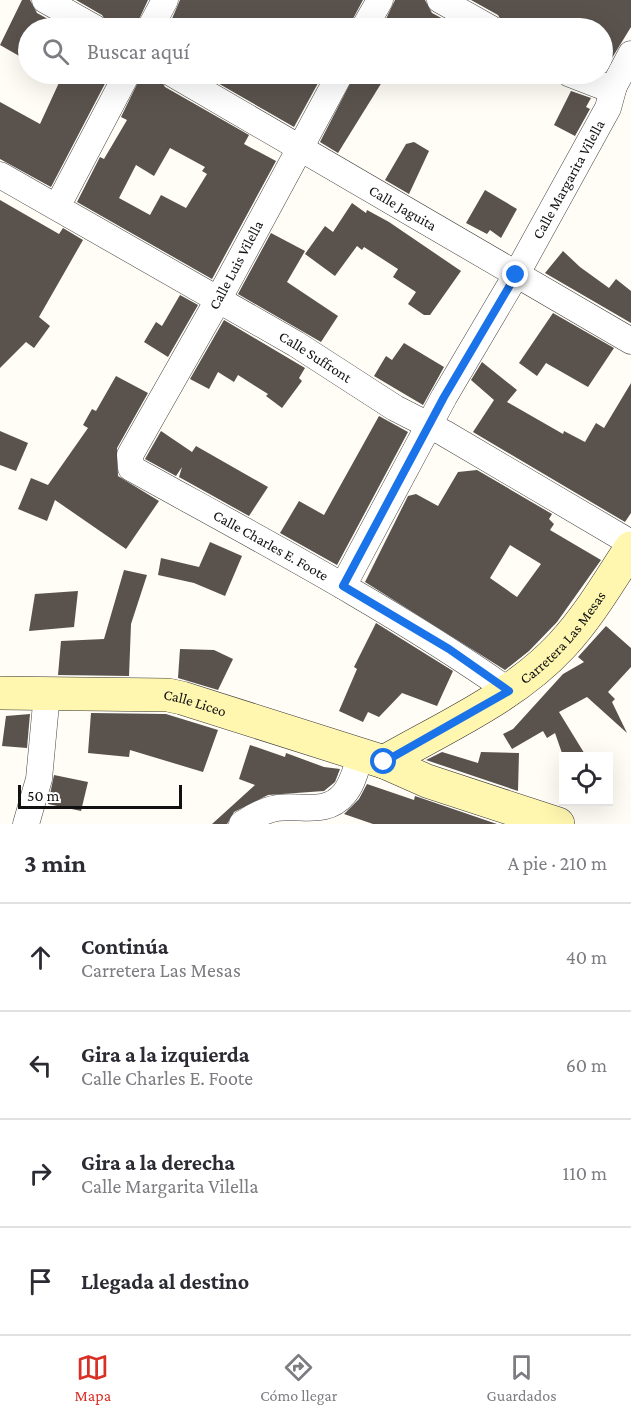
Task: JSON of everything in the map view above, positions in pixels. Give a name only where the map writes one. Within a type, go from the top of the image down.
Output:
[{"type":"street","points":[[45,0],[77,18]]},
{"type":"street","points":[[155,18],[165,0]]},
{"type":"street","points":[[370,18],[380,0]]},
{"type":"street","points":[[440,0],[472,18]]},
{"type":"street","name":"Calle Margarita Vilella","points":[[343,586],[429,426],[608,108],[614,86],[631,54]]},
{"type":"street","points":[[57,207],[122,84]]},
{"type":"street","name":"Calle Jaguita","points":[[190,84],[631,341]]},
{"type":"street","name":"Calle Luis Vilella","points":[[129,455],[218,300],[334,84]]},
{"type":"street","points":[[596,84],[614,86]]},
{"type":"street","name":"Calle Suffront","points":[[0,175],[218,300],[631,543]]},
{"type":"street","name":"Calle Charles E. Foote","points":[[129,455],[131,468],[343,586],[449,649],[509,691]]},
{"type":"street","name":"Carretera Las Mesas","points":[[372,759],[509,691],[561,646],[583,620],[631,548]]},
{"type":"street","name":"Calle Liceo","points":[[0,693],[168,695],[372,759],[427,781],[558,824]]},
{"type":"street","points":[[26,824],[39,779],[47,693]]},
{"type":"street","points":[[243,824],[261,813],[276,808],[320,809],[336,801],[345,794],[372,759]]},
{"type":"building","points":[[22,0],[30,0],[37,13],[46,18],[18,18],[18,55],[0,45]]},
{"type":"building","points":[[76,0],[148,0],[140,18],[104,18]]},
{"type":"building","points":[[180,0],[363,0],[353,18],[172,18]]},
{"type":"building","points":[[395,0],[425,0],[432,13],[441,18],[386,18]]},
{"type":"building","points":[[471,0],[631,0],[631,27],[613,56],[613,18],[500,18]]},
{"type":"building","points":[[58,84],[105,84],[51,187],[0,159],[0,102],[40,124]]},
{"type":"building","points":[[137,84],[163,84],[249,135],[244,144],[276,161],[212,279],[77,202],[100,157],[104,159],[127,120],[121,117]],"holes":[[[170,148],[205,167],[202,171],[207,174],[186,208],[161,195],[150,215],[119,198],[136,165],[154,176]]]},
{"type":"building","points":[[219,84],[318,84],[294,127]]},
{"type":"building","points":[[350,84],[381,84],[338,153],[320,142]]},
{"type":"building","points":[[571,91],[591,98],[586,107],[590,109],[575,136],[554,125]]},
{"type":"building","points":[[414,142],[429,151],[409,194],[385,180],[406,144]]},
{"type":"building","points":[[485,190],[517,209],[501,238],[490,230],[487,234],[466,223]]},
{"type":"building","points":[[0,200],[59,234],[63,228],[83,240],[39,317],[50,326],[34,348],[26,342],[0,368]]},
{"type":"building","points":[[352,203],[366,213],[367,210],[389,222],[461,271],[430,315],[424,315],[408,304],[416,292],[393,277],[398,269],[364,247],[362,250],[357,246],[335,276],[305,254],[325,226],[333,232]]},
{"type":"building","points":[[271,233],[305,251],[287,282],[338,316],[321,342],[238,294]]},
{"type":"building","points":[[563,251],[580,267],[609,288],[616,279],[631,291],[631,323],[545,273]]},
{"type":"building","points":[[180,295],[198,305],[168,357],[144,342],[156,322],[162,326]]},
{"type":"building","points":[[553,313],[614,348],[588,387],[546,363],[537,376],[519,363]]},
{"type":"building","points":[[224,320],[305,368],[299,378],[302,381],[282,408],[266,396],[268,394],[238,375],[234,382],[218,372],[209,389],[190,379]]},
{"type":"building","points":[[404,343],[444,367],[423,405],[374,376],[386,356],[392,360]]},
{"type":"building","points":[[482,362],[517,390],[507,402],[563,434],[564,431],[585,442],[596,423],[604,428],[631,383],[631,513],[625,522],[473,432],[494,400],[471,380]]},
{"type":"building","points":[[116,376],[148,393],[117,448],[118,476],[159,501],[126,549],[55,500],[47,521],[18,509],[31,478],[48,485],[88,428],[83,425],[92,409],[96,411]]},
{"type":"building","points":[[379,416],[408,432],[337,565],[280,533],[299,501],[324,515]]},
{"type":"building","points":[[0,431],[28,443],[16,471],[0,465]]},
{"type":"building","points":[[161,431],[192,452],[196,446],[268,487],[249,516],[179,477],[182,467],[176,476],[145,459]]},
{"type":"building","points":[[477,470],[552,514],[549,519],[554,524],[550,530],[601,560],[557,622],[529,651],[505,670],[365,582],[408,496],[416,494],[438,506],[458,472]],"holes":[[[510,545],[541,564],[517,597],[490,578]]]},
{"type":"building","points":[[210,542],[242,556],[225,596],[194,583],[158,575],[161,558],[199,567]]},
{"type":"building","points":[[124,570],[147,575],[131,624],[129,676],[58,675],[61,641],[104,639]]},
{"type":"building","points":[[78,591],[74,627],[29,631],[35,594]]},
{"type":"building","points":[[376,623],[453,671],[437,706],[402,693],[379,717],[368,712],[363,722],[339,711],[357,669],[354,667]]},
{"type":"building","points":[[606,626],[631,648],[631,667],[608,692],[615,699],[612,702],[627,733],[587,697],[559,712],[584,752],[562,752],[555,733],[547,738],[543,731],[512,749],[503,734],[513,729],[563,674],[584,662],[578,657]]},
{"type":"building","points":[[180,649],[214,650],[233,659],[218,690],[178,678]]},
{"type":"building","points":[[91,713],[166,714],[218,730],[203,772],[130,750],[129,757],[88,753]]},
{"type":"building","points":[[30,714],[27,748],[2,746],[6,716]]},
{"type":"building","points":[[250,745],[285,757],[286,753],[324,767],[340,769],[335,782],[324,791],[268,795],[234,812],[227,824],[212,824],[255,785],[239,779]]},
{"type":"building","points":[[442,752],[478,763],[481,752],[519,753],[518,791],[426,760]]},
{"type":"building","points":[[54,775],[88,782],[81,811],[48,804]]},
{"type":"building","points":[[367,784],[414,800],[415,796],[497,824],[373,824],[344,814],[359,799]]},
{"type":"route","points":[[384,762],[509,691],[449,649],[343,586],[444,397],[516,275]]}]
